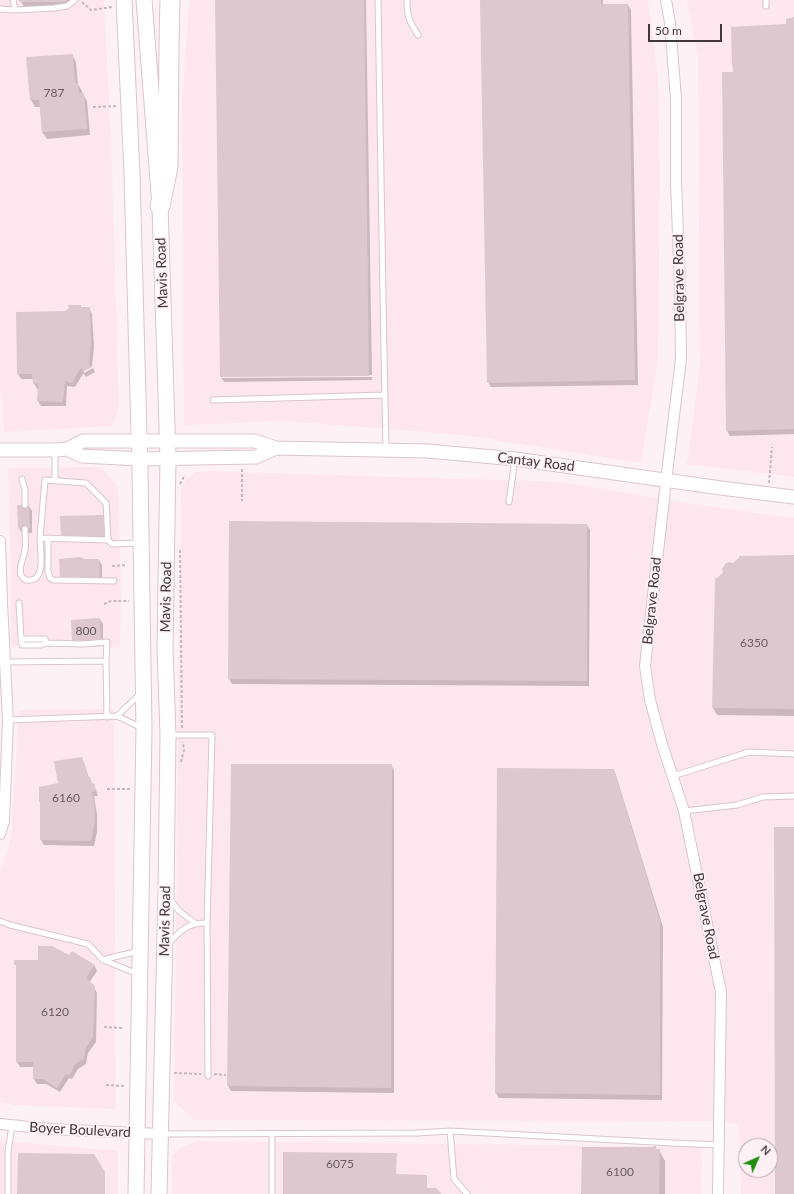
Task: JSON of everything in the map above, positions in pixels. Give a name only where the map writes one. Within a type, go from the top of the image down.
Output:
[{"type":"highway","points":[[160,206],[168,167],[170,0]]},
{"type":"main road","name":"Mavis Road","points":[[144,0],[160,206],[168,441],[165,648],[168,735],[159,1194]]},
{"type":"main road","name":"Mavis Road","points":[[118,3],[132,174],[140,442],[144,691],[136,1194]]},
{"type":"street","name":"Belgrave Road","points":[[666,0],[670,23],[676,99],[676,182],[681,359],[645,666],[650,700],[684,811],[721,992],[718,1194]]},
{"type":"street","name":"Cantay Road","points":[[61,450],[83,441],[255,441],[276,448],[428,451],[515,459],[794,498]]},
{"type":"street","name":"Cantay Road","points":[[61,450],[82,456],[140,459],[256,457],[276,448]]},
{"type":"street","points":[[0,450],[61,450]]},
{"type":"street","points":[[0,541],[8,720],[4,821],[0,834]]},
{"type":"street","name":"Boyer Boulevard","points":[[0,1124],[50,1129],[160,1134]]},
{"type":"lane","points":[[13,0],[14,10]]},
{"type":"lane","points":[[0,9],[14,10],[67,6],[75,0]]},
{"type":"lane","points":[[378,0],[386,450]]},
{"type":"lane","points":[[407,0],[407,15],[418,35]]},
{"type":"lane","points":[[766,0],[766,6]]},
{"type":"lane","points":[[213,400],[384,395]]},
{"type":"lane","points":[[54,480],[61,450]]},
{"type":"lane","points":[[509,502],[515,459]]},
{"type":"lane","points":[[22,479],[25,490],[25,505]]},
{"type":"lane","points":[[25,528],[25,551],[21,562],[20,574],[24,579],[29,581],[33,580],[40,574],[40,538],[45,480],[86,483],[106,503],[108,540]]},
{"type":"lane","points":[[40,538],[108,540],[112,544],[141,543]]},
{"type":"lane","points":[[48,539],[48,571],[50,578],[53,580],[114,581]]},
{"type":"lane","points":[[19,603],[21,639],[45,639],[48,643],[83,644],[107,642],[107,717]]},
{"type":"lane","points":[[5,662],[106,661]]},
{"type":"lane","points":[[117,716],[144,691]]},
{"type":"lane","points":[[8,720],[117,716],[144,729]]},
{"type":"lane","points":[[168,735],[212,734],[207,923],[208,1076]]},
{"type":"lane","points":[[673,776],[749,752],[794,754]]},
{"type":"lane","points":[[684,811],[737,805],[763,797],[794,796]]},
{"type":"lane","points":[[166,893],[179,911],[195,923]]},
{"type":"lane","points":[[0,921],[10,925],[88,944],[103,960],[140,975]]},
{"type":"lane","points":[[164,948],[180,930],[195,923],[207,923]]},
{"type":"lane","points":[[103,960],[141,951]]},
{"type":"lane","points":[[8,1194],[8,1151],[12,1126]]},
{"type":"lane","points":[[160,1134],[417,1133],[450,1131],[672,1143],[719,1144]]},
{"type":"lane","points":[[450,1131],[454,1180],[467,1194]]},
{"type":"lane","points":[[272,1134],[272,1194]]},
{"type":"path","points":[[79,0],[91,10],[118,3]]},
{"type":"path","points":[[93,107],[117,106]]},
{"type":"path","points":[[768,495],[772,447]]},
{"type":"path","points":[[242,469],[242,501]]},
{"type":"path","points":[[180,484],[185,475]]},
{"type":"path","points":[[180,547],[181,717]]},
{"type":"path","points":[[112,566],[127,565]]},
{"type":"path","points":[[104,604],[111,601],[129,601]]},
{"type":"path","points":[[107,789],[131,789]]},
{"type":"path","points":[[104,1027],[124,1028]]},
{"type":"path","points":[[106,1085],[126,1086]]},
{"type":"shaded area","points":[[0,0],[104,0],[112,162],[119,410],[111,426],[4,432],[3,402],[0,393]]},
{"type":"shaded area","points":[[189,0],[648,0],[658,77],[660,176],[658,361],[641,463],[464,435],[283,421],[184,425],[182,102]]},
{"type":"shaded area","points":[[687,0],[794,0],[794,477],[687,464],[700,365],[698,55]]},
{"type":"shaded area","points":[[101,467],[118,486],[121,587],[120,647],[11,646],[8,468]]},
{"type":"shaded area","points":[[205,471],[561,482],[692,504],[794,518],[794,1194],[741,1194],[741,1178],[778,1178],[778,1138],[739,1138],[739,1124],[704,1121],[194,1120],[174,1101],[181,487],[195,472]]},
{"type":"shaded area","points":[[114,709],[116,1109],[14,1105],[0,1102],[0,873],[11,837],[19,710]]},
{"type":"shaded area","points":[[0,1140],[118,1151],[118,1194],[0,1194]]},
{"type":"shaded area","points":[[198,1141],[700,1147],[702,1157],[701,1194],[172,1194],[172,1156],[179,1149]]},
{"type":"building","points":[[19,0],[67,0],[66,2],[20,2]]},
{"type":"building","points":[[215,0],[364,0],[369,376],[220,377]]},
{"type":"building","points":[[480,0],[601,0],[601,4],[628,4],[635,380],[487,383]]},
{"type":"building","points":[[794,17],[794,429],[726,431],[722,72],[733,72],[731,27],[786,24],[786,19]]},
{"type":"building","points":[[73,54],[75,83],[78,83],[79,93],[84,93],[87,129],[42,132],[39,100],[30,100],[26,57]]},
{"type":"building","points":[[68,305],[90,307],[91,341],[89,365],[92,367],[82,372],[83,368],[80,369],[72,383],[65,381],[63,402],[37,401],[38,383],[33,384],[32,374],[17,374],[16,312],[66,311],[69,309]]},
{"type":"building","points":[[17,505],[29,505],[30,528],[18,529]]},
{"type":"building","points":[[104,515],[104,536],[61,537],[60,516]]},
{"type":"building","points":[[229,521],[587,524],[587,681],[228,679]]},
{"type":"building","points":[[794,555],[794,709],[712,708],[715,578],[723,573],[722,569],[726,563],[733,563],[739,558],[739,556]]},
{"type":"building","points":[[79,557],[85,559],[99,559],[100,577],[60,578],[59,559]]},
{"type":"building","points":[[100,618],[101,642],[72,642],[71,620]]},
{"type":"building","points":[[82,757],[88,777],[90,777],[92,784],[94,783],[96,791],[92,792],[95,809],[91,841],[40,840],[39,787],[58,783],[54,761]]},
{"type":"building","points":[[231,764],[392,764],[391,1088],[227,1086]]},
{"type":"building","points":[[497,768],[614,769],[660,921],[660,1095],[495,1093]]},
{"type":"building","points":[[774,827],[794,827],[794,1194],[775,1194],[775,1178],[778,1178],[778,1138],[775,1138]]},
{"type":"building","points":[[38,946],[52,946],[69,955],[72,951],[95,965],[86,978],[95,986],[93,1037],[86,1047],[84,1059],[75,1064],[70,1075],[66,1074],[57,1088],[43,1079],[33,1079],[33,1062],[16,1062],[16,965],[14,964],[14,960],[38,960]]},
{"type":"building","points":[[656,1146],[656,1149],[660,1149],[659,1194],[581,1194],[582,1147]]},
{"type":"building","points":[[283,1152],[397,1153],[396,1174],[427,1175],[427,1188],[436,1188],[442,1194],[283,1194]]},
{"type":"building","points":[[18,1153],[94,1154],[105,1172],[105,1194],[17,1194]]}]
